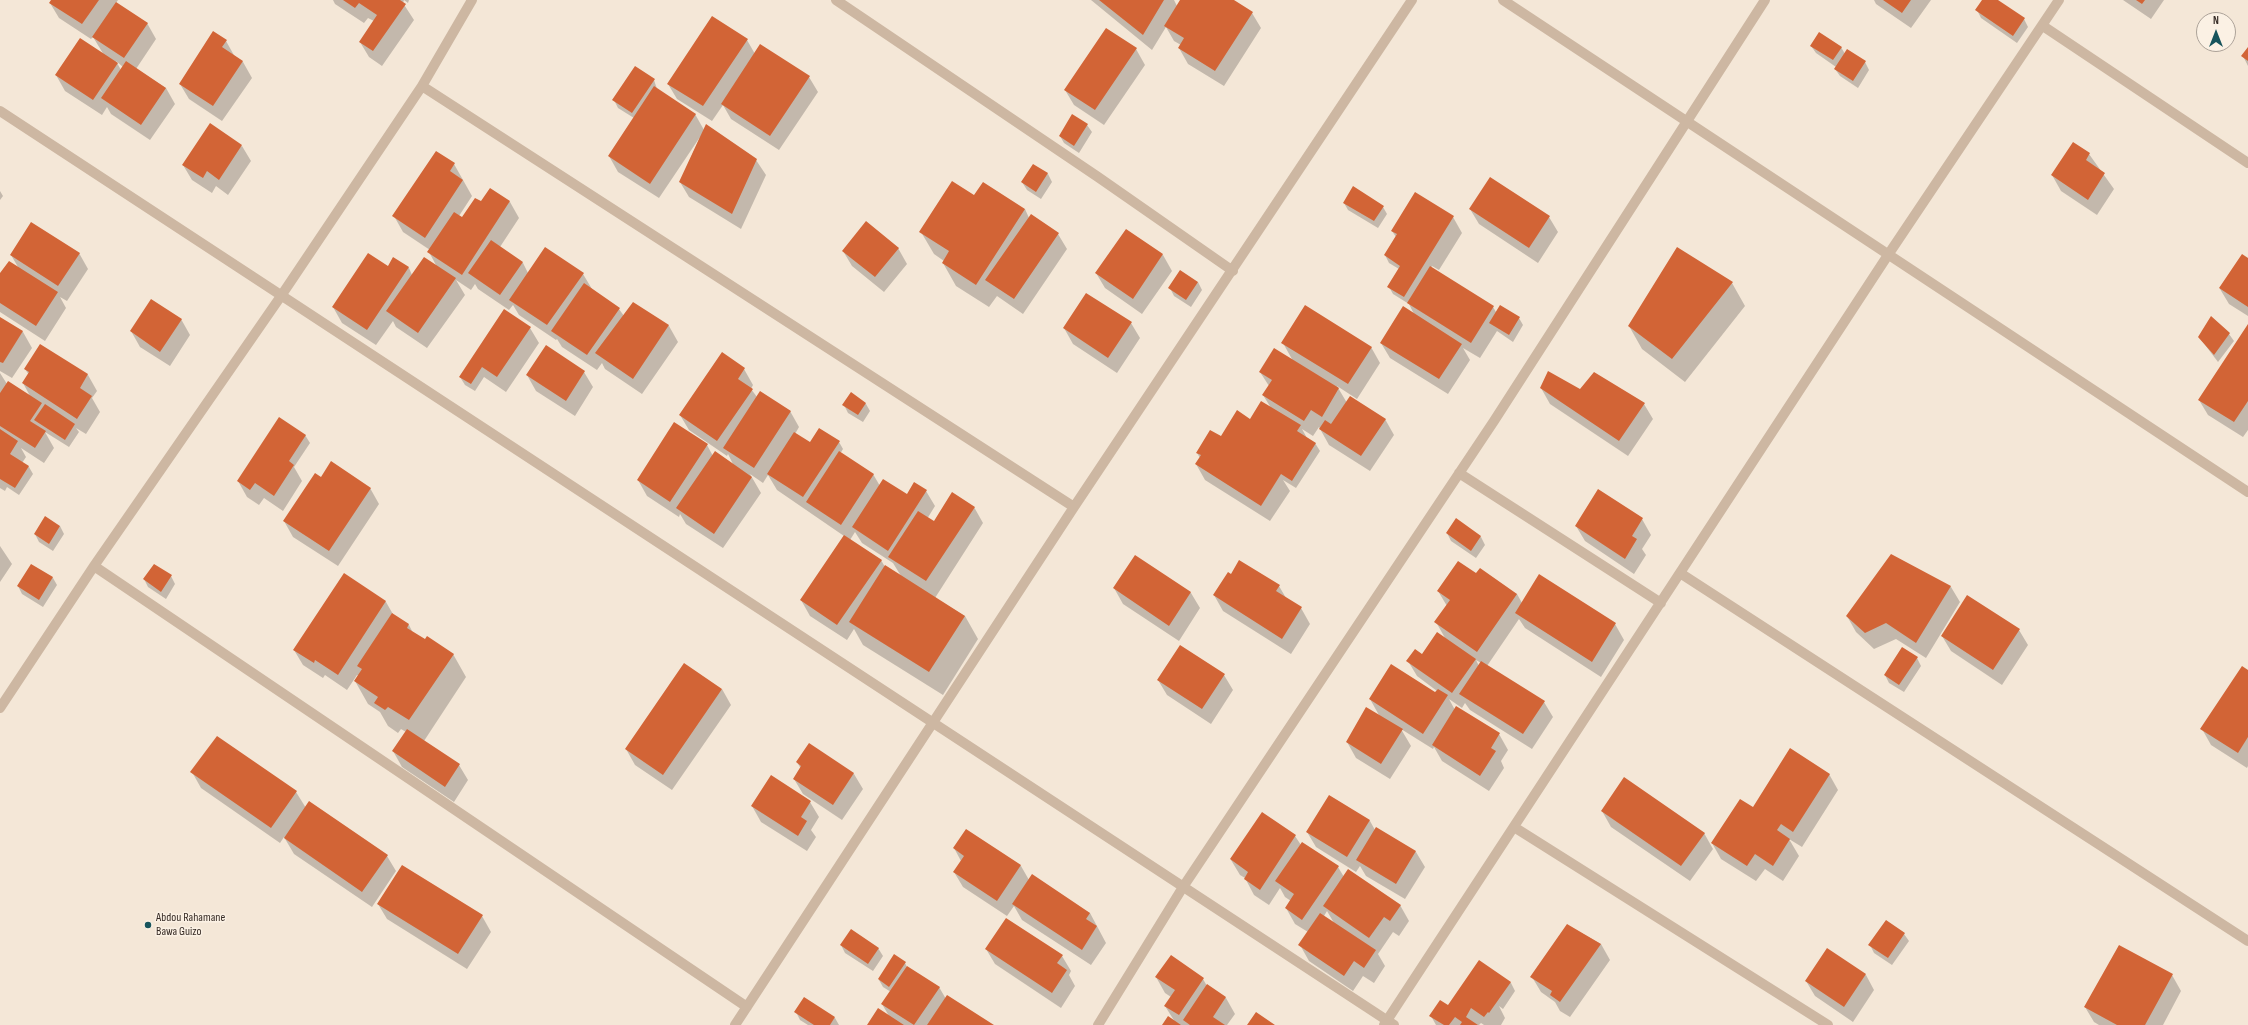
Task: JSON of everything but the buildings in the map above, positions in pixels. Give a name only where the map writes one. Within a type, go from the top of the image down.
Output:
[{"type":"street","points":[[0,708],[94,566],[281,296],[422,86],[472,0]]},
{"type":"street","points":[[836,0],[1098,177],[1233,271]]},
{"type":"street","points":[[735,1025],[1074,507],[1233,271],[1412,0]]},
{"type":"street","points":[[1502,0],[2248,492]]},
{"type":"street","points":[[1098,1025],[1183,887],[1459,473],[1765,0]]},
{"type":"street","points":[[0,112],[934,723],[1388,1023],[1514,827],[1888,255],[2059,0]]},
{"type":"street","points":[[2043,26],[2248,163]]},
{"type":"street","points":[[422,86],[1074,507]]},
{"type":"street","points":[[1459,473],[1661,603]]},
{"type":"street","points":[[94,566],[747,1007]]},
{"type":"street","points":[[1680,573],[2248,941]]},
{"type":"street","points":[[1514,827],[1828,1025]]},
{"type":"place","name":"Abdou Rahamane Bawa Guizo","points":[[148,925]]}]
